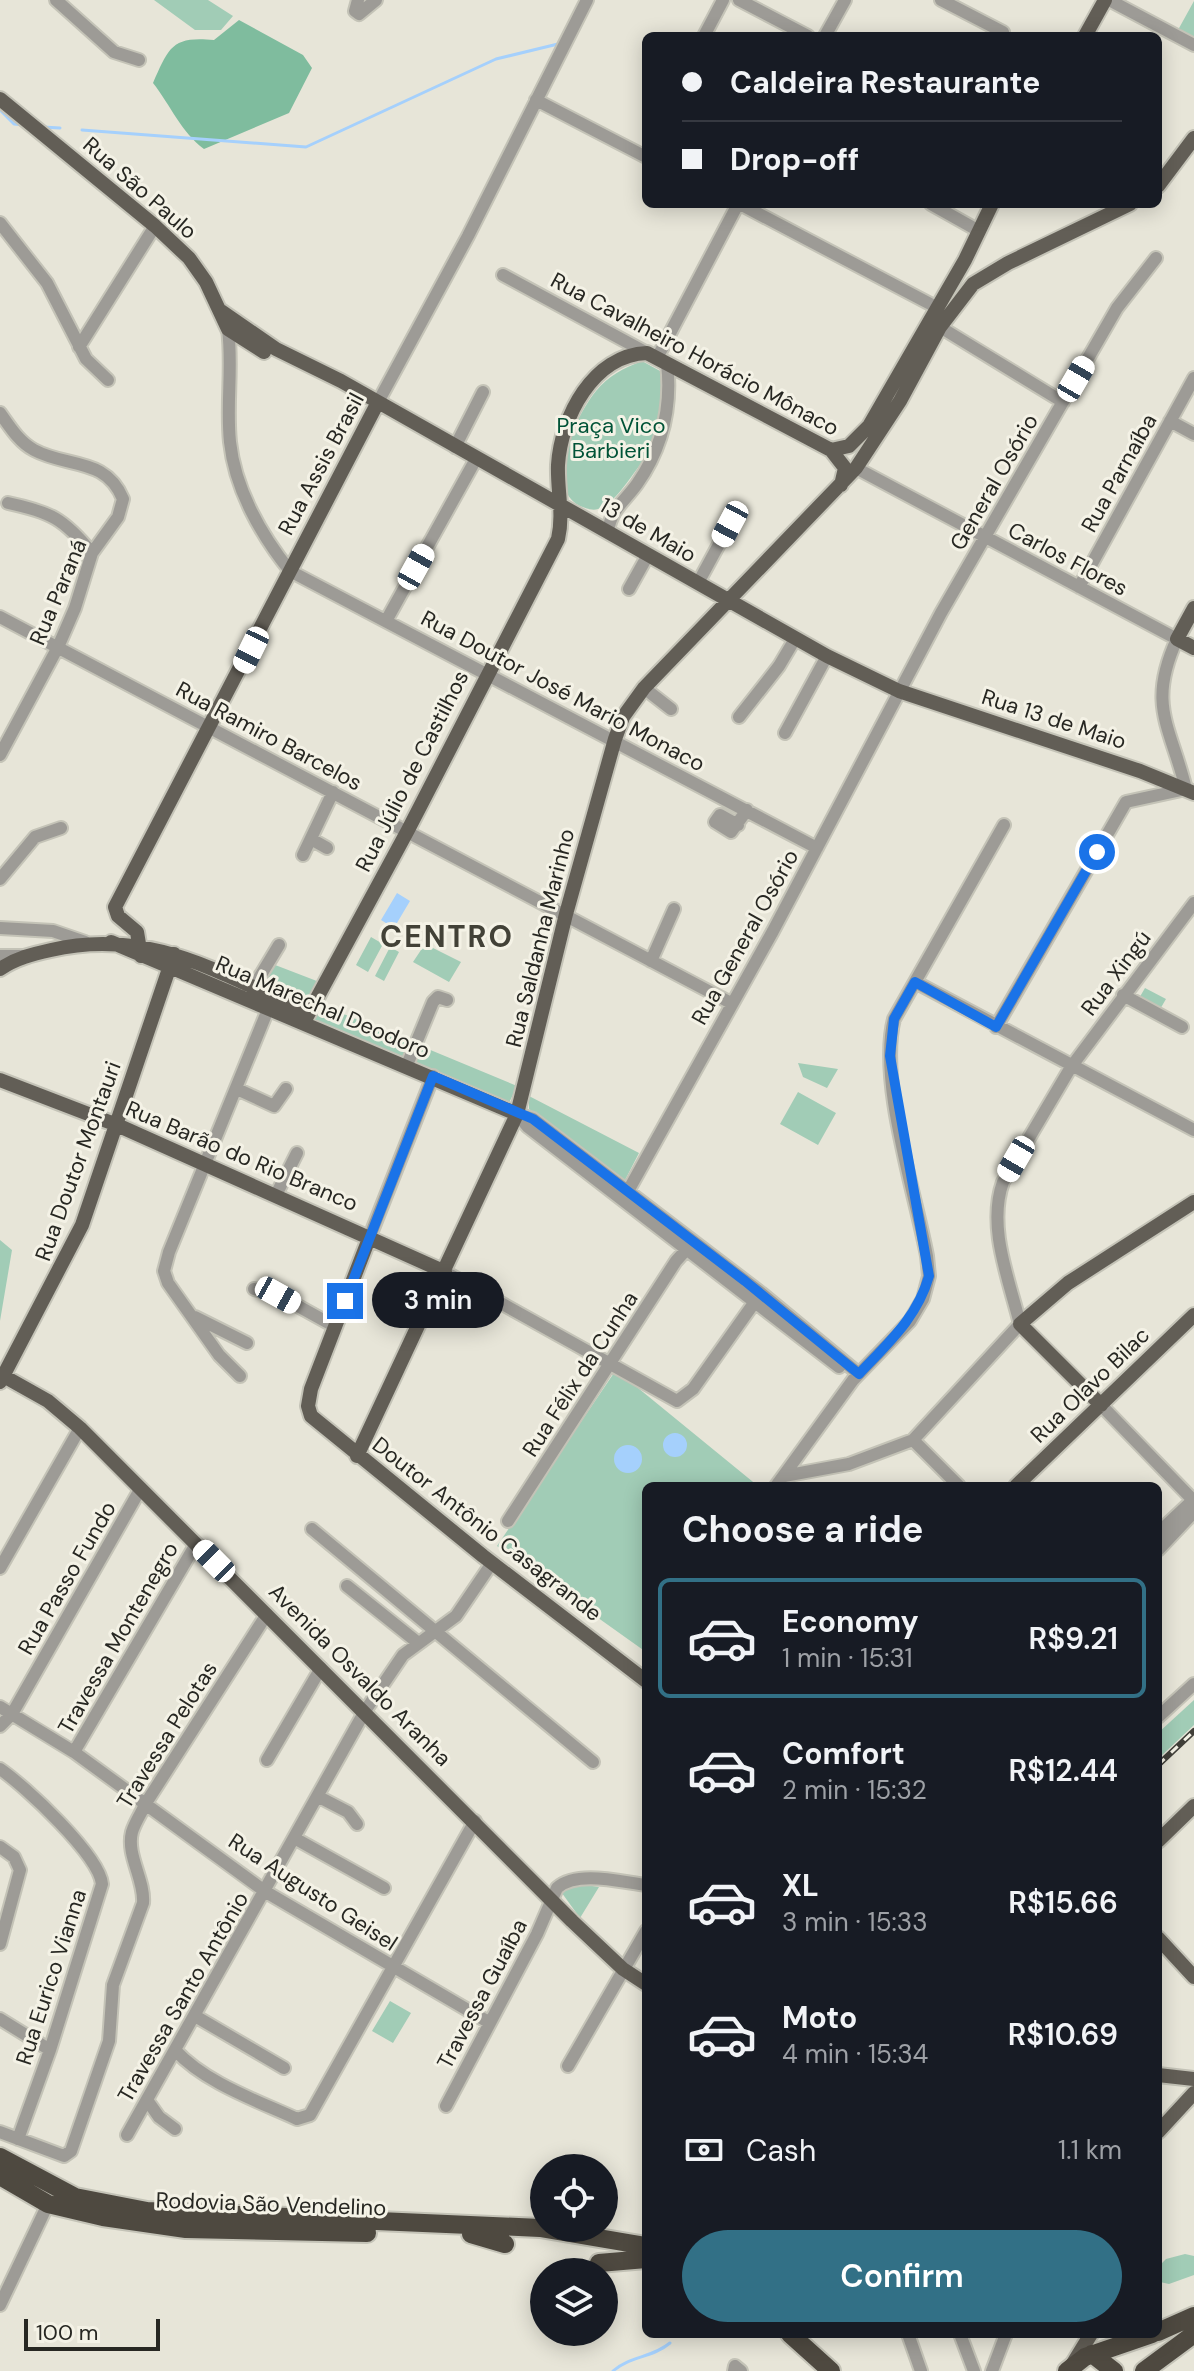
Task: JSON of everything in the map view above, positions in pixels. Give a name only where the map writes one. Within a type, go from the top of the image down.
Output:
[{"type":"highway","points":[[0,2157],[48,2185],[108,2205],[147,2211],[470,2230],[573,2231],[642,2244]]},
{"type":"highway","name":"Rodovia São Vendelino","points":[[0,2176],[48,2204],[103,2217],[186,2229],[470,2230],[503,2240],[576,2240],[642,2257]]},
{"type":"highway","points":[[470,2230],[511,2214]]},
{"type":"highway","points":[[618,2228],[642,2243]]},
{"type":"highway","points":[[618,2261],[642,2258]]},
{"type":"highway","points":[[1162,2321],[1194,2314]]},
{"type":"highway","points":[[1162,2330],[1194,2314]]},
{"type":"highway","points":[[1144,2371],[1194,2334]]},
{"type":"highway","points":[[782,2338],[817,2371]]},
{"type":"highway","points":[[794,2338],[831,2371]]},
{"type":"highway","points":[[1070,2369],[1117,2341]]},
{"type":"highway","points":[[1115,2371],[1117,2341]]},
{"type":"highway","points":[[1092,2354],[1115,2371]]},
{"type":"main road","points":[[1087,32],[1107,0]]},
{"type":"main road","name":"Rua São Paulo","points":[[0,99],[155,226],[189,258],[221,311],[231,337]]},
{"type":"main road","points":[[1162,181],[1194,138]]},
{"type":"main road","points":[[831,450],[849,446],[869,426],[990,208]]},
{"type":"main road","name":"Rua Saldanha Marinho","points":[[357,1456],[523,1116],[566,914],[623,717],[644,688],[856,468],[900,401],[940,327],[973,284],[1116,208]]},
{"type":"main road","name":"13 de Maio","points":[[221,311],[276,349],[341,381],[795,639],[899,691]]},
{"type":"main road","points":[[231,337],[240,333],[276,349]]},
{"type":"main road","name":"13 de Maio","points":[[231,337],[377,404]]},
{"type":"main road","name":"Rua Júlio de Castilhos","points":[[558,539],[561,505],[559,453],[566,425],[582,394],[610,365],[635,354],[657,358]]},
{"type":"main road","name":"Rua Cavalheiro Horácio Mônaco","points":[[657,358],[831,450],[845,468],[841,485]]},
{"type":"main road","name":"Rua Assis Brasil","points":[[140,950],[134,929],[118,916],[115,907],[141,853],[211,728],[377,404]]},
{"type":"main road","name":"Rua Júlio de Castilhos","points":[[306,1017],[408,830],[558,539],[572,522],[585,519]]},
{"type":"main road","points":[[1194,608],[1177,639],[1194,648]]},
{"type":"main road","name":"Rua 13 de Maio","points":[[899,691],[1190,791]]},
{"type":"main road","name":"Rua Marechal Deodoro","points":[[0,969],[24,956],[85,942],[111,942],[140,950],[253,988],[407,1065],[523,1116]]},
{"type":"main road","name":"Rua Marechal Deodoro","points":[[172,961],[269,1007],[306,1017]]},
{"type":"main road","name":"Rua Doutor Montauri","points":[[2,1377],[75,1243],[172,961]]},
{"type":"main road","name":"Rua Barão do Rio Branco","points":[[0,1080],[117,1125],[445,1272]]},
{"type":"main road","points":[[1101,1405],[1020,1324],[1068,1283],[1194,1202]]},
{"type":"main road","points":[[334,1326],[370,1236]]},
{"type":"main road","name":"Rua Olavo Bilac","points":[[1020,1482],[1194,1315]]},
{"type":"main road","name":"Doutor Antônio Casagrande","points":[[334,1326],[308,1406],[317,1424],[642,1677]]},
{"type":"main road","name":"Avenida Osvaldo Aranha","points":[[2,1377],[48,1401],[80,1428],[550,1898],[623,1969],[642,1981]]},
{"type":"main road","points":[[1162,1837],[1194,1806]]},
{"type":"main road","points":[[1162,1942],[1194,1977]]},
{"type":"main road","points":[[1162,2075],[1194,2079]]},
{"type":"main road","points":[[1162,2128],[1194,2093]]},
{"type":"main road","points":[[1070,2369],[1089,2338]]},
{"type":"street","points":[[56,0],[114,52],[139,60]]},
{"type":"street","points":[[358,0],[357,14],[376,0]]},
{"type":"street","name":"Rua Assis Brasil","points":[[377,404],[587,0]]},
{"type":"street","points":[[706,32],[723,0]]},
{"type":"street","points":[[739,0],[800,32]]},
{"type":"street","points":[[827,32],[845,0]]},
{"type":"street","points":[[941,0],[1003,32]]},
{"type":"street","points":[[1107,0],[1194,45]]},
{"type":"street","points":[[536,100],[642,155]]},
{"type":"street","points":[[608,531],[612,513],[640,479],[662,436],[669,400],[657,358],[737,208]]},
{"type":"street","points":[[747,208],[936,307]]},
{"type":"street","points":[[938,208],[979,231]]},
{"type":"street","points":[[0,223],[47,283],[79,347],[108,380]]},
{"type":"street","points":[[79,347],[155,226]]},
{"type":"street","name":"General Osório","points":[[899,691],[1117,308],[1156,258]]},
{"type":"street","name":"Rua Cavalheiro Horácio Mônaco","points":[[503,275],[657,358]]},
{"type":"street","points":[[940,327],[1063,402]]},
{"type":"street","points":[[231,337],[230,442],[235,465],[267,542],[290,571]]},
{"type":"street","name":"Rua Parnaíba","points":[[1079,587],[1194,378]]},
{"type":"street","points":[[455,447],[483,392]]},
{"type":"street","name":"Rua Paraná","points":[[0,413],[19,439],[32,449],[101,470],[118,487],[122,507],[92,553],[75,608],[58,647],[0,755]]},
{"type":"street","points":[[1170,421],[1194,434]]},
{"type":"street","points":[[386,621],[476,459]]},
{"type":"street","name":"Carlos Flores","points":[[856,468],[1177,639]]},
{"type":"street","points":[[8,503],[38,509],[63,521],[92,553]]},
{"type":"street","points":[[698,583],[730,524]]},
{"type":"street","points":[[629,589],[648,555]]},
{"type":"street","name":"Rua Doutor José Mario Monaco","points":[[290,571],[615,739],[817,848]]},
{"type":"street","name":"Rua Ramiro Barcelos","points":[[0,617],[731,1003]]},
{"type":"street","points":[[739,717],[779,666],[795,639]]},
{"type":"street","points":[[996,1027],[1126,802],[1190,791],[1160,704],[1165,665],[1177,639]]},
{"type":"street","points":[[785,733],[827,656]]},
{"type":"street","points":[[644,688],[671,709]]},
{"type":"street","name":"Rua General Osório","points":[[626,1195],[817,848],[899,691]]},
{"type":"street","points":[[303,855],[333,792]]},
{"type":"street","points":[[738,825],[747,810]]},
{"type":"street","points":[[780,1481],[856,1377],[910,1321],[923,1299],[929,1276],[890,1056],[894,1019],[1004,825]]},
{"type":"street","points":[[0,879],[35,837],[61,828]]},
{"type":"street","points":[[311,839],[327,848]]},
{"type":"street","name":"Rua Xingú","points":[[1020,1324],[997,1222],[996,1201],[1003,1182],[1071,1067],[1194,903]]},
{"type":"street","points":[[651,961],[674,909]]},
{"type":"street","points":[[0,928],[43,930],[85,942]]},
{"type":"street","points":[[253,988],[279,945]]},
{"type":"street","points":[[0,956],[24,956]]},
{"type":"street","points":[[915,982],[1194,1130]]},
{"type":"street","points":[[1123,995],[1182,1027]]},
{"type":"street","points":[[407,1065],[433,1002],[438,997],[447,1000]]},
{"type":"street","points":[[240,1376],[219,1355],[168,1283],[164,1271],[269,1007]]},
{"type":"street","points":[[370,1236],[433,1076]]},
{"type":"street","points":[[237,1089],[274,1106],[286,1089]]},
{"type":"street","points":[[523,1116],[528,1127],[710,1253],[758,1298],[856,1377]]},
{"type":"street","points":[[276,1195],[297,1153]]},
{"type":"street","points":[[626,1195],[686,1250],[758,1298]]},
{"type":"street","points":[[686,1250],[710,1253]]},
{"type":"street","name":"Rua Félix da Cunha","points":[[508,1521],[686,1250]]},
{"type":"street","name":"Rua Barão do Rio Branco","points":[[445,1272],[671,1399],[682,1399],[693,1389],[758,1298]]},
{"type":"street","points":[[254,1289],[278,1295],[334,1326]]},
{"type":"street","points":[[192,1316],[247,1343]]},
{"type":"street","points":[[780,1481],[849,1464],[913,1440],[1020,1324]]},
{"type":"street","points":[[1101,1405],[1194,1502],[1162,1539]]},
{"type":"street","points":[[0,1568],[80,1428]]},
{"type":"street","points":[[913,1440],[951,1482]]},
{"type":"street","name":"Rua Passo Fundo","points":[[0,1726],[12,1714],[141,1488]]},
{"type":"street","points":[[1162,1540],[1194,1512]]},
{"type":"street","points":[[312,1529],[593,1762]]},
{"type":"street","name":"Travessa Montenegro","points":[[74,1752],[196,1544]]},
{"type":"street","points":[[347,1586],[417,1642],[437,1633],[456,1616],[492,1563]]},
{"type":"street","name":"Travessa Pelotas","points":[[18,2139],[64,2156],[71,2151],[109,2041],[113,1985],[143,1903],[144,1888],[131,1838],[146,1803],[267,1614]]},
{"type":"street","name":"Travessa Santo Antônio","points":[[127,2135],[296,1839],[365,1711],[403,1655],[417,1642]]},
{"type":"street","points":[[267,1760],[321,1668]]},
{"type":"street","points":[[1162,1713],[1194,1684]]},
{"type":"street","name":"Rua Augusto Geisel","points":[[0,1707],[74,1752],[266,1892],[490,2023]]},
{"type":"street","name":"Rua Eurico Vianna","points":[[0,1769],[46,1808],[101,1878],[99,1902],[18,2139]]},
{"type":"street","points":[[319,1797],[348,1812],[357,1824]]},
{"type":"street","points":[[175,2050],[191,2064],[246,2096],[297,2119],[307,2117],[395,1969],[475,1821]]},
{"type":"street","points":[[296,1839],[384,1888]]},
{"type":"street","points":[[0,1847],[14,1857],[20,1870],[0,1944]]},
{"type":"street","points":[[550,1898],[562,1883],[584,1879],[642,1885]]},
{"type":"street","name":"Travessa Guaíba","points":[[446,2106],[537,1934],[550,1898]]},
{"type":"street","points":[[568,2066],[642,1938]]},
{"type":"street","points":[[195,2016],[284,2068]]},
{"type":"street","points":[[0,2019],[50,2050]]},
{"type":"street","points":[[147,2100],[159,2117],[175,2129]]},
{"type":"street","points":[[0,2132],[18,2139]]},
{"type":"street","points":[[0,2305],[48,2204]]},
{"type":"street","points":[[909,2338],[921,2371]]},
{"type":"street","points":[[962,2338],[974,2371]]},
{"type":"street","points":[[992,2371],[1004,2338]]},
{"type":"street","points":[[734,2371],[735,2366],[741,2371]]},
{"type":"green space","points":[[154,0],[208,0],[233,16],[221,30],[195,30]]},
{"type":"green space","points":[[1194,1],[1194,38],[1178,30]]},
{"type":"green space","points":[[239,20],[303,55],[312,68],[289,113],[204,149],[183,127],[153,83],[174,46],[189,40],[214,40]]},
{"type":"green space","name":"Praça Vico Barbieri","points":[[642,361],[660,371],[662,383],[662,408],[652,444],[640,465],[610,502],[596,510],[580,506],[569,497],[564,483],[563,468],[572,433],[588,402],[601,386],[617,373]]},
{"type":"green space","points":[[371,937],[383,944],[368,972],[356,965]]},
{"type":"green space","points":[[425,944],[461,962],[449,982],[413,962]]},
{"type":"green space","points":[[390,947],[399,952],[384,981],[375,976]]},
{"type":"green space","points":[[270,963],[322,983],[308,1009],[258,986]]},
{"type":"green space","points":[[1145,988],[1166,999],[1159,1011],[1138,1000]]},
{"type":"green space","points":[[322,1005],[517,1086],[509,1103],[313,1022]]},
{"type":"green space","points":[[798,1063],[838,1069],[827,1088],[803,1077]]},
{"type":"green space","points":[[798,1092],[836,1113],[818,1145],[780,1124]]},
{"type":"green space","points":[[529,1096],[639,1153],[624,1182],[529,1109]]},
{"type":"green space","points":[[0,1240],[12,1250],[0,1321]]},
{"type":"green space","points":[[616,1370],[753,1482],[642,1482],[642,1649],[497,1546]]},
{"type":"green space","points":[[1194,1700],[1194,1725],[1162,1755],[1162,1729]]},
{"type":"green space","points":[[579,1884],[599,1887],[580,1918],[559,1889]]},
{"type":"green space","points":[[390,2001],[411,2013],[393,2043],[372,2031]]},
{"type":"green space","points":[[1185,2254],[1194,2256],[1194,2275],[1169,2284],[1162,2282],[1162,2263]]},
{"type":"water","points":[[397,893],[410,901],[394,928],[381,920]]},
{"type":"water","points":[[675,1433],[686,1440],[687,1445],[680,1456],[675,1457],[664,1450],[663,1445],[670,1434]]},
{"type":"water","points":[[628,1445],[638,1449],[642,1459],[638,1469],[628,1473],[618,1469],[614,1459],[618,1449]]},
{"type":"waterway","points":[[82,130],[306,147],[496,59],[558,44]]},
{"type":"waterway","points":[[0,110],[14,124],[24,125]]},
{"type":"waterway","points":[[43,127],[60,128]]},
{"type":"waterway","points":[[613,2371],[670,2343]]},
{"type":"railway","points":[[1162,1761],[1194,1731]]},
{"type":"district","name":"CENTRO","points":[[447,936]]},
{"type":"route","points":[[345,1301],[433,1076],[533,1119],[745,1281],[859,1374],[910,1321],[923,1299],[929,1276],[895,1095],[890,1056],[894,1019],[915,982],[996,1027],[1097,852]]}]
